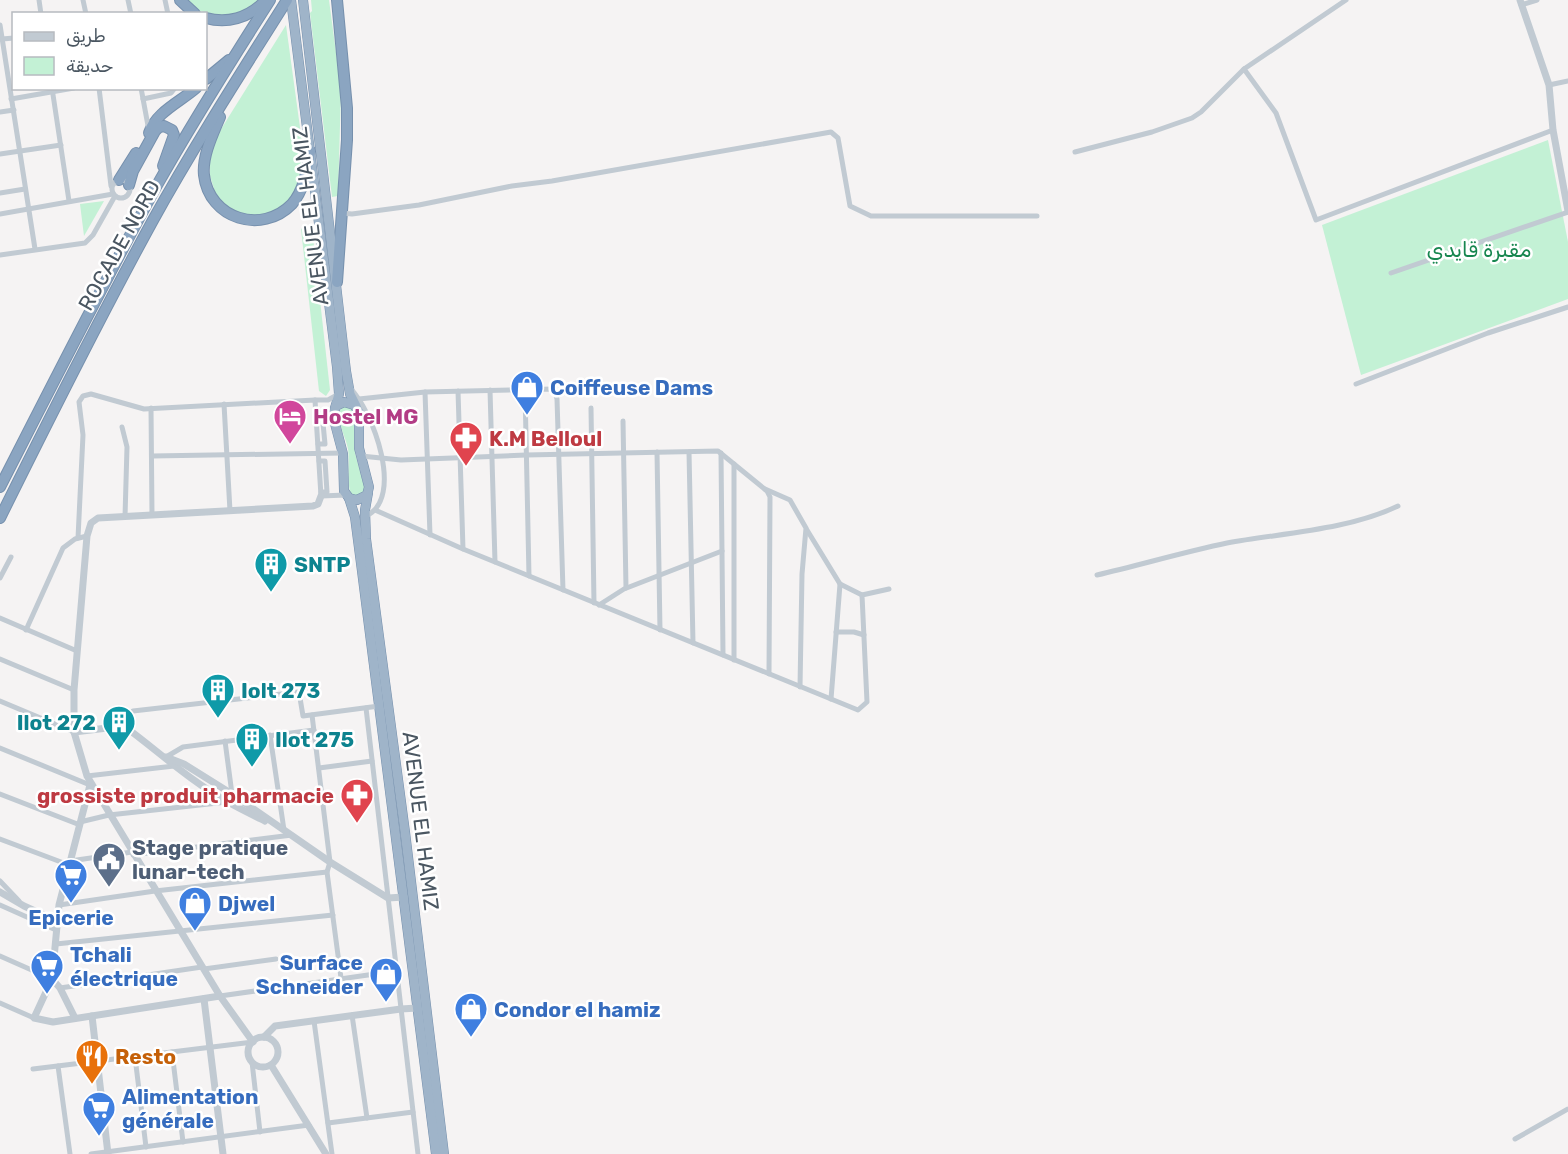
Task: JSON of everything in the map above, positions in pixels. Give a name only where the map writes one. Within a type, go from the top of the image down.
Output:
[{"type":"highway","points":[[180,0],[193,12]]},
{"type":"highway","points":[[207,18],[217,21],[240,18],[256,10],[268,0]]},
{"type":"highway","name":"ROCADE NORD","points":[[0,487],[156,188],[268,0]]},
{"type":"highway","points":[[289,0],[325,258],[339,394],[333,416],[343,453],[343,489],[355,517],[436,1154]]},
{"type":"highway","name":"ROCADE NORD","points":[[0,518],[106,307],[169,194],[232,87],[289,0]]},
{"type":"highway","name":"AVENUE EL HAMIZ","points":[[303,0],[349,387],[358,403],[360,456],[369,484],[365,516],[444,1154]]},
{"type":"highway","points":[[337,0],[347,108],[347,140],[337,282]]},
{"type":"highway","points":[[207,79],[234,56]]},
{"type":"highway","points":[[232,87],[209,143],[204,164],[204,176],[208,189],[212,198],[225,212],[246,221],[266,220],[280,213],[292,203],[304,181],[310,152]]},
{"type":"highway","points":[[120,184],[152,124],[193,90]]},
{"type":"highway","points":[[120,184],[133,171],[155,131],[164,126],[172,130],[174,138],[156,188]]},
{"type":"highway","points":[[335,408],[344,402],[358,403]]},
{"type":"highway","points":[[347,496],[359,500],[368,493]]},
{"type":"street","points":[[1075,152],[1152,132],[1192,118],[1201,112],[1244,69],[1346,0]]},
{"type":"street","points":[[1391,273],[1568,211],[1553,130],[1549,85],[1520,3],[1537,0]]},
{"type":"street","points":[[0,25],[35,249]]},
{"type":"street","points":[[1244,69],[1276,114],[1316,220],[1553,130]]},
{"type":"street","points":[[0,80],[8,79]]},
{"type":"street","points":[[1549,85],[1568,81]]},
{"type":"street","points":[[11,99],[52,90],[69,201]]},
{"type":"street","points":[[0,214],[69,201],[114,195],[120,198],[126,196],[129,191],[120,184],[99,90]]},
{"type":"street","points":[[141,90],[149,132]]},
{"type":"street","points":[[143,99],[171,93],[173,90]]},
{"type":"street","points":[[0,112],[14,110]]},
{"type":"street","points":[[341,213],[352,214],[419,205],[512,186],[831,132],[838,138],[850,206],[871,216],[1037,216]]},
{"type":"street","points":[[0,154],[61,145]]},
{"type":"street","points":[[0,255],[85,243],[93,235],[120,184]]},
{"type":"street","points":[[0,194],[25,189]]},
{"type":"street","points":[[1356,384],[1488,333],[1568,307]]},
{"type":"street","points":[[365,516],[375,510],[382,500],[384,489],[381,458],[374,427],[358,403],[425,392],[554,389],[558,399],[563,590]]},
{"type":"street","points":[[490,390],[495,562]]},
{"type":"street","points":[[525,390],[529,576]]},
{"type":"street","points":[[458,391],[463,549]]},
{"type":"street","points":[[425,392],[430,535]]},
{"type":"street","points":[[78,538],[83,435],[79,402],[90,394],[144,409],[327,400],[339,394]]},
{"type":"street","points":[[253,1042],[220,996],[90,785],[87,776],[74,732],[74,690],[87,536],[91,523],[98,518],[313,507],[318,504],[321,494],[315,400]]},
{"type":"street","points":[[224,405],[230,511]]},
{"type":"street","points":[[151,408],[152,515]]},
{"type":"street","points":[[591,408],[597,604]]},
{"type":"street","points":[[623,421],[626,588]]},
{"type":"street","points":[[122,427],[127,447],[125,517]]},
{"type":"street","points":[[360,456],[428,459],[718,451],[764,489],[770,497],[769,674]]},
{"type":"street","points":[[657,452],[660,630]]},
{"type":"street","points":[[689,452],[693,643]]},
{"type":"street","points":[[152,456],[343,453]]},
{"type":"street","points":[[721,453],[723,655]]},
{"type":"street","points":[[734,464],[734,660]]},
{"type":"street","points":[[764,489],[790,500],[840,584],[862,595],[889,589]]},
{"type":"street","points":[[321,494],[347,496]]},
{"type":"street","points":[[1097,575],[1228,543],[1377,516],[1398,506]]},
{"type":"street","points":[[375,510],[463,549],[858,710],[867,702],[862,595]]},
{"type":"street","points":[[800,687],[802,574],[806,528]]},
{"type":"street","points":[[26,630],[63,548],[78,538],[87,536]]},
{"type":"street","points":[[597,604],[626,588],[722,551]]},
{"type":"street","points":[[0,578],[11,557]]},
{"type":"street","points":[[831,699],[840,584]]},
{"type":"street","points":[[0,618],[77,651]]},
{"type":"street","points":[[836,632],[854,632],[864,635]]},
{"type":"street","points":[[0,659],[74,690]]},
{"type":"street","points":[[124,726],[126,717],[133,711],[299,692],[303,716],[379,706]]},
{"type":"street","points":[[0,701],[74,732],[124,726],[166,757],[174,766],[227,802],[284,830]]},
{"type":"street","points":[[366,708],[418,1154]]},
{"type":"street","points":[[312,715],[330,861],[327,872],[341,978]]},
{"type":"street","points":[[166,757],[183,747],[314,730]]},
{"type":"street","points":[[270,735],[284,830]]},
{"type":"street","points":[[225,741],[232,794],[227,802]]},
{"type":"street","points":[[0,748],[90,785]]},
{"type":"street","points":[[166,757],[184,764],[232,794],[388,898],[404,897]]},
{"type":"street","points":[[319,768],[372,761]]},
{"type":"street","points":[[87,776],[174,766]]},
{"type":"street","points":[[34,1018],[52,979],[59,905],[90,785]]},
{"type":"street","points":[[0,794],[80,824],[109,815],[227,802]]},
{"type":"street","points":[[0,839],[70,863],[292,835]]},
{"type":"street","points":[[59,905],[155,891],[327,872]]},
{"type":"street","points":[[0,881],[24,906]]},
{"type":"street","points":[[0,892],[57,921]]},
{"type":"street","points":[[0,905],[56,930]]},
{"type":"street","points":[[56,944],[333,915]]},
{"type":"street","points":[[0,956],[52,979],[60,988],[75,1018]]},
{"type":"street","points":[[60,988],[276,959]]},
{"type":"street","points":[[0,1003],[34,1018],[53,1022],[396,971]]},
{"type":"street","points":[[204,999],[223,1154]]},
{"type":"street","points":[[33,1069],[253,1042],[264,1037],[275,1026],[417,1008]]},
{"type":"street","points":[[352,1015],[367,1118]]},
{"type":"street","points":[[92,1016],[108,1153]]},
{"type":"street","points":[[314,1021],[332,1154]]},
{"type":"street","points":[[252,1062],[263,1067],[275,1062],[278,1052],[274,1042],[264,1037]]},
{"type":"street","points":[[253,1042],[249,1051],[260,1132]]},
{"type":"street","points":[[172,1053],[183,1142]]},
{"type":"street","points":[[135,1057],[146,1147]]},
{"type":"street","points":[[271,1065],[326,1154]]},
{"type":"street","points":[[58,1066],[70,1154]]},
{"type":"street","points":[[1515,1139],[1568,1109]]},
{"type":"street","points":[[328,1123],[413,1112]]},
{"type":"street","points":[[91,1154],[309,1125]]},
{"type":"street","points":[[429,1154],[436,1154]]},
{"type":"green space","points":[[185,0],[262,0],[226,18],[193,9]]},
{"type":"green space","points":[[311,0],[329,0],[341,90],[338,196],[332,197],[310,13],[312,11]]},
{"type":"green space","points":[[286,25],[302,142],[300,183],[292,197],[273,214],[247,217],[223,205],[215,192],[210,176],[210,157],[218,134]]},
{"type":"green space","name":"مقبرة قايدي","points":[[1548,140],[1568,242],[1568,299],[1361,375],[1322,225]]},
{"type":"green space","points":[[104,201],[84,236],[80,204]]},
{"type":"green space","points":[[306,225],[312,228],[330,390],[326,396],[319,391],[301,229]]},
{"type":"green space","points":[[345,406],[354,412],[355,453],[365,489],[359,495],[352,495],[349,486],[348,449],[339,417],[341,408]]},
{"type":"place","name":"Coiffeuse Dams","points":[[527,416]]},
{"type":"place","name":"Hostel MG","points":[[290,445]]},
{"type":"place","name":"K.M Belloul","points":[[466,467]]},
{"type":"place","name":"SNTP","points":[[271,593]]},
{"type":"place","name":"Iolt 273","points":[[218,719]]},
{"type":"place","name":"Ilot 272","points":[[119,751]]},
{"type":"place","name":"Ilot 275","points":[[252,768]]},
{"type":"place","name":"grossiste produit pharmacie","points":[[357,824]]},
{"type":"place","name":"Stage pratique lunar-tech","points":[[109,888]]},
{"type":"place","name":"Epicerie","points":[[71,904]]},
{"type":"place","name":"Djwel","points":[[195,932]]},
{"type":"place","name":"Tchali électrique","points":[[47,995]]},
{"type":"place","name":"Surface Schneider","points":[[386,1003]]},
{"type":"place","name":"Condor el hamiz","points":[[471,1038]]},
{"type":"place","name":"Resto","points":[[92,1085]]},
{"type":"place","name":"Alimentation générale","points":[[99,1137]]}]
